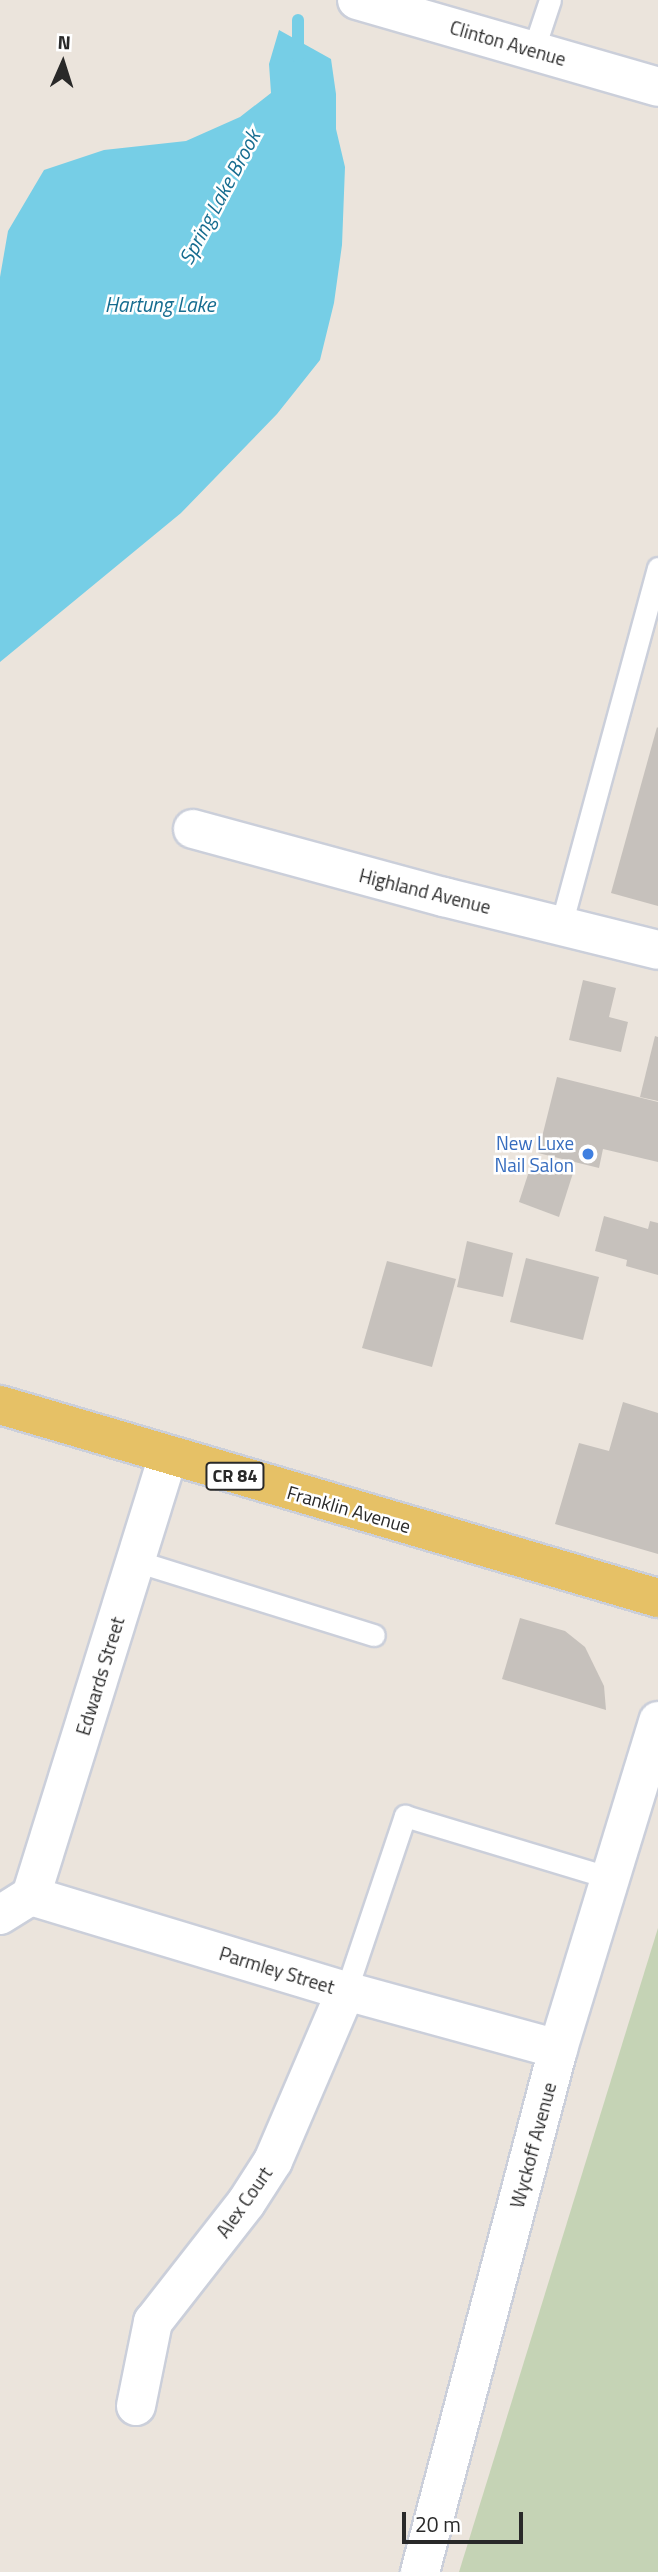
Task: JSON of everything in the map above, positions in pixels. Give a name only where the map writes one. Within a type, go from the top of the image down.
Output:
[{"type":"main road","name":"Franklin Avenue","points":[[0,1405],[658,1598]]},
{"type":"street","name":"Clinton Avenue","points":[[357,0],[658,87]]},
{"type":"street","name":"Highland Avenue","points":[[193,829],[404,887],[658,950]]},
{"type":"street","name":"Edwards Street","points":[[16,1906],[135,1561],[168,1456]]},
{"type":"street","name":"Wyckoff Avenue","points":[[420,2572],[558,2049],[658,1721]]},
{"type":"street","name":"Parmley Street","points":[[16,1906],[558,2049]]},
{"type":"street","name":"Alex Court","points":[[136,2406],[153,2322],[246,2203],[273,2161],[346,1991]]},
{"type":"lane","points":[[533,51],[550,0]]},
{"type":"lane","points":[[561,925],[658,568]]},
{"type":"lane","points":[[135,1561],[373,1635]]},
{"type":"lane","points":[[346,1991],[405,1816],[610,1878]]},
{"type":"green space","points":[[658,1928],[658,2572],[459,2572]]},
{"type":"water","name":"Hartung Lake","points":[[279,30],[331,59],[336,94],[336,129],[345,167],[342,245],[334,303],[320,360],[277,414],[181,513],[0,662],[0,277],[8,231],[44,170],[104,150],[186,141],[240,117],[271,93],[269,64]]},
{"type":"building","points":[[658,728],[658,906],[611,893]]},
{"type":"building","points":[[583,980],[616,988],[609,1017],[628,1022],[621,1052],[569,1040]]},
{"type":"building","points":[[655,1036],[658,1037],[658,1101],[640,1097]]},
{"type":"building","points":[[557,1077],[658,1102],[658,1162],[603,1149],[599,1168],[538,1153]]},
{"type":"building","points":[[533,1159],[573,1173],[559,1217],[519,1202]]},
{"type":"building","points":[[604,1216],[648,1229],[650,1221],[658,1223],[658,1275],[626,1266],[627,1260],[595,1251]]},
{"type":"building","points":[[467,1241],[513,1253],[503,1297],[457,1287]]},
{"type":"building","points":[[526,1258],[599,1277],[583,1340],[510,1322]]},
{"type":"building","points":[[387,1261],[456,1279],[432,1367],[362,1348]]},
{"type":"building","points":[[623,1402],[658,1413],[658,1554],[555,1524],[579,1443],[609,1451]]},
{"type":"building","points":[[520,1618],[565,1631],[585,1647],[604,1686],[606,1710],[502,1679]]},
{"type":"waterway","name":"Spring Lake Brook","points":[[298,20],[298,57]]},
{"type":"place","name":"New Luxe Nail Salon","points":[[588,1154]]}]
